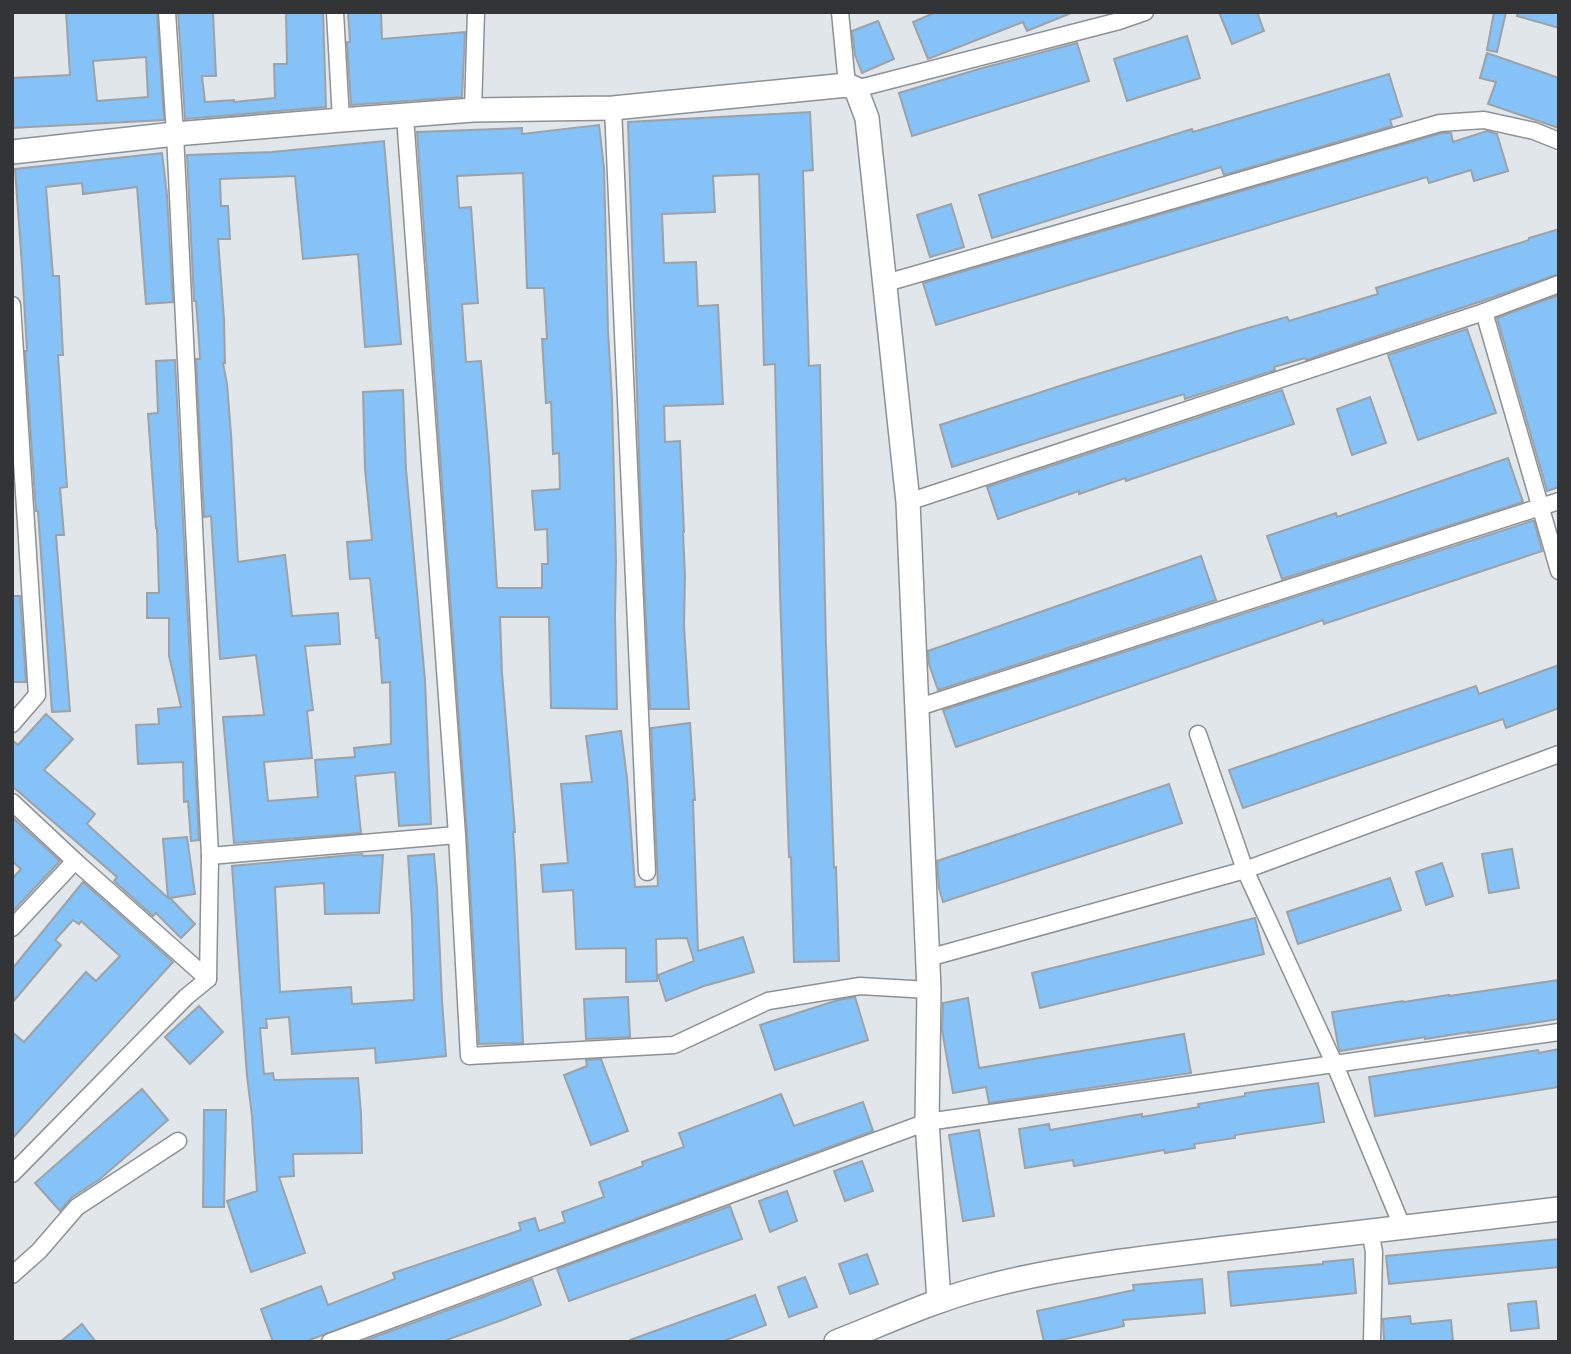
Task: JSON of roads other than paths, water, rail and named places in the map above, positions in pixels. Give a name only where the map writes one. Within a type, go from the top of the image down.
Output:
[{"type":"street","points":[[12,1174],[186,997],[208,979],[210,856],[167,12]]},
{"type":"street","points":[[335,12],[341,120]]},
{"type":"street","points":[[473,110],[477,12]]},
{"type":"street","points":[[840,12],[852,87],[867,118],[908,502],[929,990],[927,1122],[940,1301]]},
{"type":"street","points":[[12,152],[175,134],[341,120],[473,110],[613,108],[852,87],[1119,21],[1145,12]]},
{"type":"street","points":[[613,108],[647,872]]},
{"type":"street","points":[[405,116],[457,835],[469,1056],[674,1045],[768,1001],[860,986],[929,990]]},
{"type":"street","points":[[886,283],[1440,123],[1484,120],[1534,131],[1559,141]]},
{"type":"street","points":[[908,502],[1484,312],[1559,284]]},
{"type":"street","points":[[12,305],[37,695],[12,724]]},
{"type":"street","points":[[1484,312],[1559,571]]},
{"type":"street","points":[[916,708],[1559,501]]},
{"type":"street","points":[[1198,734],[1245,870],[1335,1065],[1402,1226]]},
{"type":"street","points":[[928,958],[1245,870],[1559,754]]},
{"type":"street","points":[[12,802],[208,979]]},
{"type":"street","points":[[210,856],[457,835]]},
{"type":"street","points":[[12,928],[75,861]]},
{"type":"street","points":[[330,1342],[927,1122],[1559,1032]]},
{"type":"street","points":[[12,1275],[39,1251],[77,1207],[178,1141]]},
{"type":"street","points":[[836,1342],[940,1301],[1025,1277],[1114,1261],[1559,1209]]},
{"type":"street","points":[[1370,1230],[1374,1252],[1373,1342]]}]
